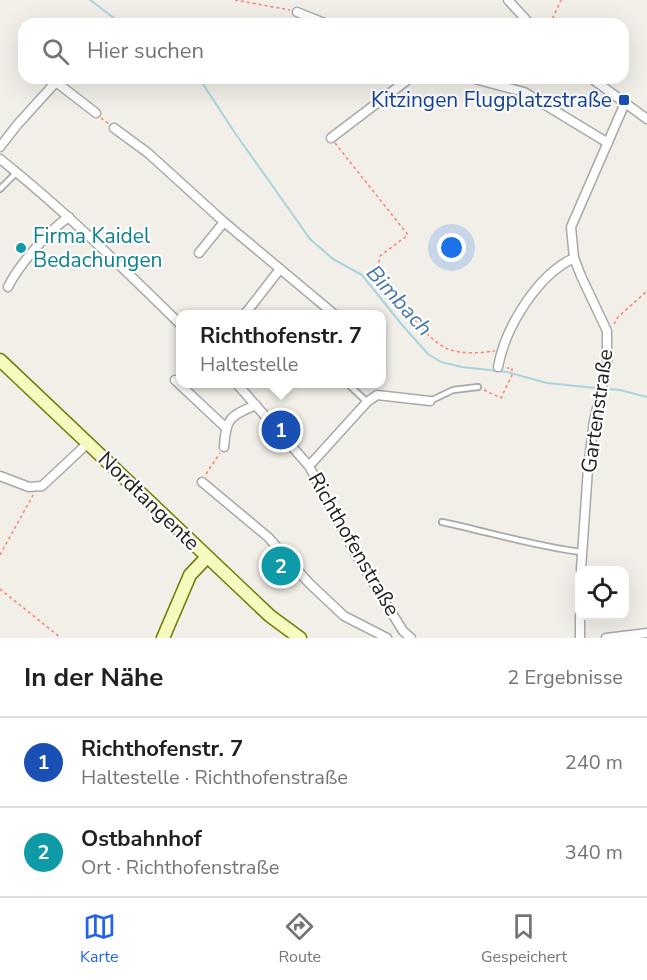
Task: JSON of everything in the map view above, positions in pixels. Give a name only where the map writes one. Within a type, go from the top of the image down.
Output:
[{"type":"main road","name":"Nordtangente","points":[[0,360],[270,616],[300,638]]},
{"type":"main road","points":[[163,638],[190,574],[207,557]]},
{"type":"street","points":[[508,0],[524,18]]},
{"type":"street","points":[[297,12],[312,18]]},
{"type":"street","points":[[0,147],[54,84]]},
{"type":"street","points":[[59,84],[96,113]]},
{"type":"street","points":[[331,138],[402,84]]},
{"type":"street","points":[[494,84],[524,92],[608,143]]},
{"type":"street","points":[[599,84],[647,118]]},
{"type":"street","name":"Gartenstraße","points":[[580,566],[584,502],[594,421],[607,365],[606,328],[580,276],[574,258],[571,226],[625,104]]},
{"type":"street","points":[[114,128],[148,153],[224,222],[328,310]]},
{"type":"street","points":[[0,159],[100,244],[176,320]]},
{"type":"street","points":[[8,286],[28,257],[69,217]]},
{"type":"street","points":[[199,253],[224,222]]},
{"type":"street","points":[[498,367],[501,348],[525,303],[561,264],[574,258]]},
{"type":"street","points":[[249,310],[280,269]]},
{"type":"street","points":[[184,388],[225,427]]},
{"type":"street","name":"Richthofenstraße","points":[[241,388],[309,466],[356,555],[409,636]]},
{"type":"street","points":[[309,466],[367,402],[377,395],[430,401]]},
{"type":"street","points":[[224,447],[225,427],[233,416],[256,405]]},
{"type":"street","points":[[0,476],[35,488],[48,482],[88,443]]},
{"type":"street","name":"Richthofenstraße","points":[[202,482],[268,537],[309,583],[344,616],[387,638]]},
{"type":"street","points":[[580,620],[580,638]]},
{"type":"street","points":[[606,638],[647,633]]},
{"type":"lane","points":[[0,187],[17,172]]},
{"type":"lane","points":[[430,401],[453,390],[478,387]]},
{"type":"lane","points":[[352,388],[367,402]]},
{"type":"lane","points":[[442,522],[533,544],[581,552]]},
{"type":"path","points":[[235,0],[297,12]]},
{"type":"path","points":[[553,18],[561,0]]},
{"type":"path","points":[[96,113],[114,128]]},
{"type":"path","points":[[331,138],[408,235],[380,256],[378,268],[421,326],[445,347],[457,351],[483,353],[501,348]]},
{"type":"path","points":[[606,328],[613,326],[618,317],[647,291]]},
{"type":"path","points":[[478,387],[501,398],[512,375],[512,369]]},
{"type":"path","points":[[202,482],[224,447]]},
{"type":"path","points":[[0,555],[35,488]]},
{"type":"path","points":[[0,589],[62,638]]},
{"type":"waterway","name":"Bimbach","points":[[90,0],[114,18]]},
{"type":"waterway","name":"Bimbach","points":[[203,84],[310,239],[333,259],[362,275],[428,354],[441,362],[462,367],[507,372],[547,383],[596,388]]},
{"type":"waterway","name":"Bimbach","points":[[608,389],[647,397]]},
{"type":"place","name":"Kitzingen Flugplatzstraße","points":[[624,100]]},
{"type":"place","name":"Firma Kaidel Bedachungen","points":[[21,248]]},
{"type":"place","name":"Richthofenstr. 7","points":[[281,430]]},
{"type":"place","name":"Ostbahnhof","points":[[281,566]]}]
